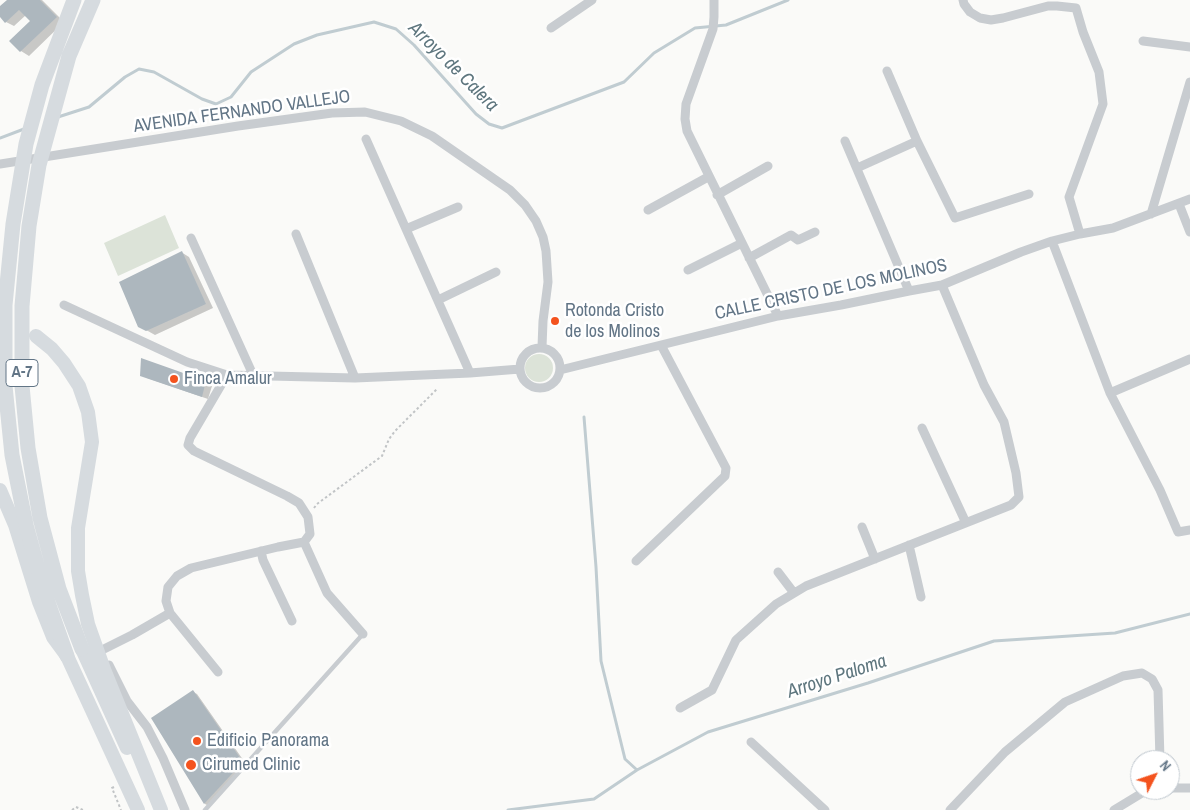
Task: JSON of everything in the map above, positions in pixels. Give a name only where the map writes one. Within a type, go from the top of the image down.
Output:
[{"type":"highway","name":"A-7","points":[[74,0],[42,85],[26,144],[12,224],[5,306],[5,386],[12,455],[26,525],[45,594],[67,656],[138,810]]},
{"type":"highway","name":"A-7","points":[[93,0],[69,56],[39,165],[29,226],[22,306],[22,386],[28,448],[40,518],[57,580],[82,649],[155,810]]},
{"type":"highway","points":[[36,336],[52,349],[64,363],[79,386],[88,412],[92,442],[78,528],[78,571],[82,595],[88,624],[161,810]]},
{"type":"highway","points":[[0,490],[15,525],[39,602],[53,637],[67,656]]},
{"type":"street","points":[[551,28],[592,0]]},
{"type":"street","points":[[714,0],[714,17],[710,39],[686,104],[684,119],[686,132],[778,316]]},
{"type":"street","points":[[963,0],[970,12],[980,18],[991,20],[1048,6],[1077,4],[1082,32],[1099,72],[1102,104],[1069,197],[1080,234]]},
{"type":"street","points":[[1143,41],[1190,47]]},
{"type":"street","points":[[887,71],[917,141],[955,218],[1029,194]]},
{"type":"street","points":[[1151,214],[1190,82]]},
{"type":"street","name":"AVENIDA FERNANDO VALLEJO","points":[[0,164],[332,113],[366,112],[401,120],[432,136],[510,190],[525,205],[536,221],[543,237],[546,251],[548,282],[542,347]]},
{"type":"street","points":[[366,139],[470,373]]},
{"type":"street","points":[[845,140],[909,290]]},
{"type":"street","points":[[856,168],[917,141]]},
{"type":"street","points":[[717,195],[768,166]]},
{"type":"street","points":[[648,210],[708,177]]},
{"type":"street","name":"CALLE CRISTO DE LOS MOLINOS","points":[[560,370],[778,316],[942,285],[1052,241],[1113,228],[1190,199]]},
{"type":"street","points":[[1179,204],[1190,232]]},
{"type":"street","points":[[406,229],[458,207]]},
{"type":"street","points":[[749,258],[791,235],[798,240],[816,232]]},
{"type":"street","points":[[296,234],[355,378]]},
{"type":"street","points":[[191,238],[254,376]]},
{"type":"street","points":[[1052,241],[1110,392],[1160,490],[1178,532],[1190,530]]},
{"type":"street","points":[[688,270],[742,243]]},
{"type":"street","points":[[438,300],[496,272]]},
{"type":"street","points":[[680,708],[712,690],[736,640],[776,604],[806,586],[1011,505],[1019,497],[1016,474],[1004,422],[984,385],[942,285]]},
{"type":"street","points":[[64,305],[187,362],[227,375],[355,378],[520,369]]},
{"type":"street","points":[[636,561],[725,476],[726,468],[661,345]]},
{"type":"street","points":[[542,347],[554,352],[558,357],[560,370],[559,376],[550,386],[537,388],[530,386],[521,376],[520,362],[528,351],[542,347]]},
{"type":"street","points":[[1110,392],[1190,358]]},
{"type":"street","points":[[218,672],[170,613],[166,601],[168,587],[177,576],[191,568],[304,542],[310,534],[308,517],[298,503],[194,451],[188,445],[190,438],[227,375]]},
{"type":"street","points":[[922,428],[966,523]]},
{"type":"street","points":[[862,527],[875,559]]},
{"type":"street","points":[[304,542],[326,592],[363,634]]},
{"type":"street","points":[[909,545],[921,597]]},
{"type":"street","points":[[260,551],[292,621]]},
{"type":"street","points":[[778,572],[794,593]]},
{"type":"street","points":[[170,613],[100,651],[127,701],[147,727],[164,758],[186,810]]},
{"type":"street","points":[[950,810],[1005,752],[1065,702],[1122,676],[1142,673],[1152,679],[1158,690],[1160,750]]},
{"type":"street","points":[[751,742],[825,810]]},
{"type":"street","points":[[1114,810],[1130,800]]},
{"type":"lane","points":[[205,810],[363,634]]},
{"type":"path","points":[[308,517],[316,504],[382,456],[394,431],[438,388]]},
{"type":"path","points":[[114,787],[123,810],[112,788],[114,787]]},
{"type":"path","points":[[72,810],[76,807],[83,810]]},
{"type":"shaded area","points":[[165,215],[179,248],[118,276],[104,243]]},
{"type":"shaded area","points":[[539,354],[549,358],[553,368],[549,378],[539,382],[529,378],[525,368],[529,358]]},
{"type":"building","points":[[7,0],[40,0],[57,17],[20,52],[9,41],[30,21],[19,10],[5,23],[0,17],[0,6]]},
{"type":"building","points":[[182,251],[206,304],[146,331],[138,327],[119,282]]},
{"type":"building","name":"Finca Amalur","points":[[141,358],[206,381],[202,397],[140,376]]},
{"type":"building","name":"Edificio Panorama","points":[[193,690],[243,762],[204,804],[151,718]]},
{"type":"waterway","name":"Arroyo de Calera","points":[[58,117],[89,107],[125,77],[139,69],[154,72],[202,99],[216,104],[231,97],[251,72],[294,44],[317,35],[374,22],[396,29],[414,45],[476,114],[489,124],[502,128],[624,82],[654,53],[695,28],[726,25],[788,0]]},
{"type":"waterway","name":"Arroyo de Calera","points":[[0,138],[24,129]]},
{"type":"waterway","points":[[584,417],[596,567],[601,661],[625,759],[637,770]]},
{"type":"waterway","name":"Arroyo Paloma","points":[[508,810],[594,799],[637,770],[708,732],[868,683],[994,641],[1115,633],[1190,614]]},
{"type":"place","name":"Rotonda Cristo de los Molinos","points":[[555,321]]},
{"type":"place","name":"Finca Amalur","points":[[174,379]]},
{"type":"place","name":"Edificio Panorama","points":[[197,741]]},
{"type":"place","name":"Cirumed Clinic","points":[[191,765]]}]
